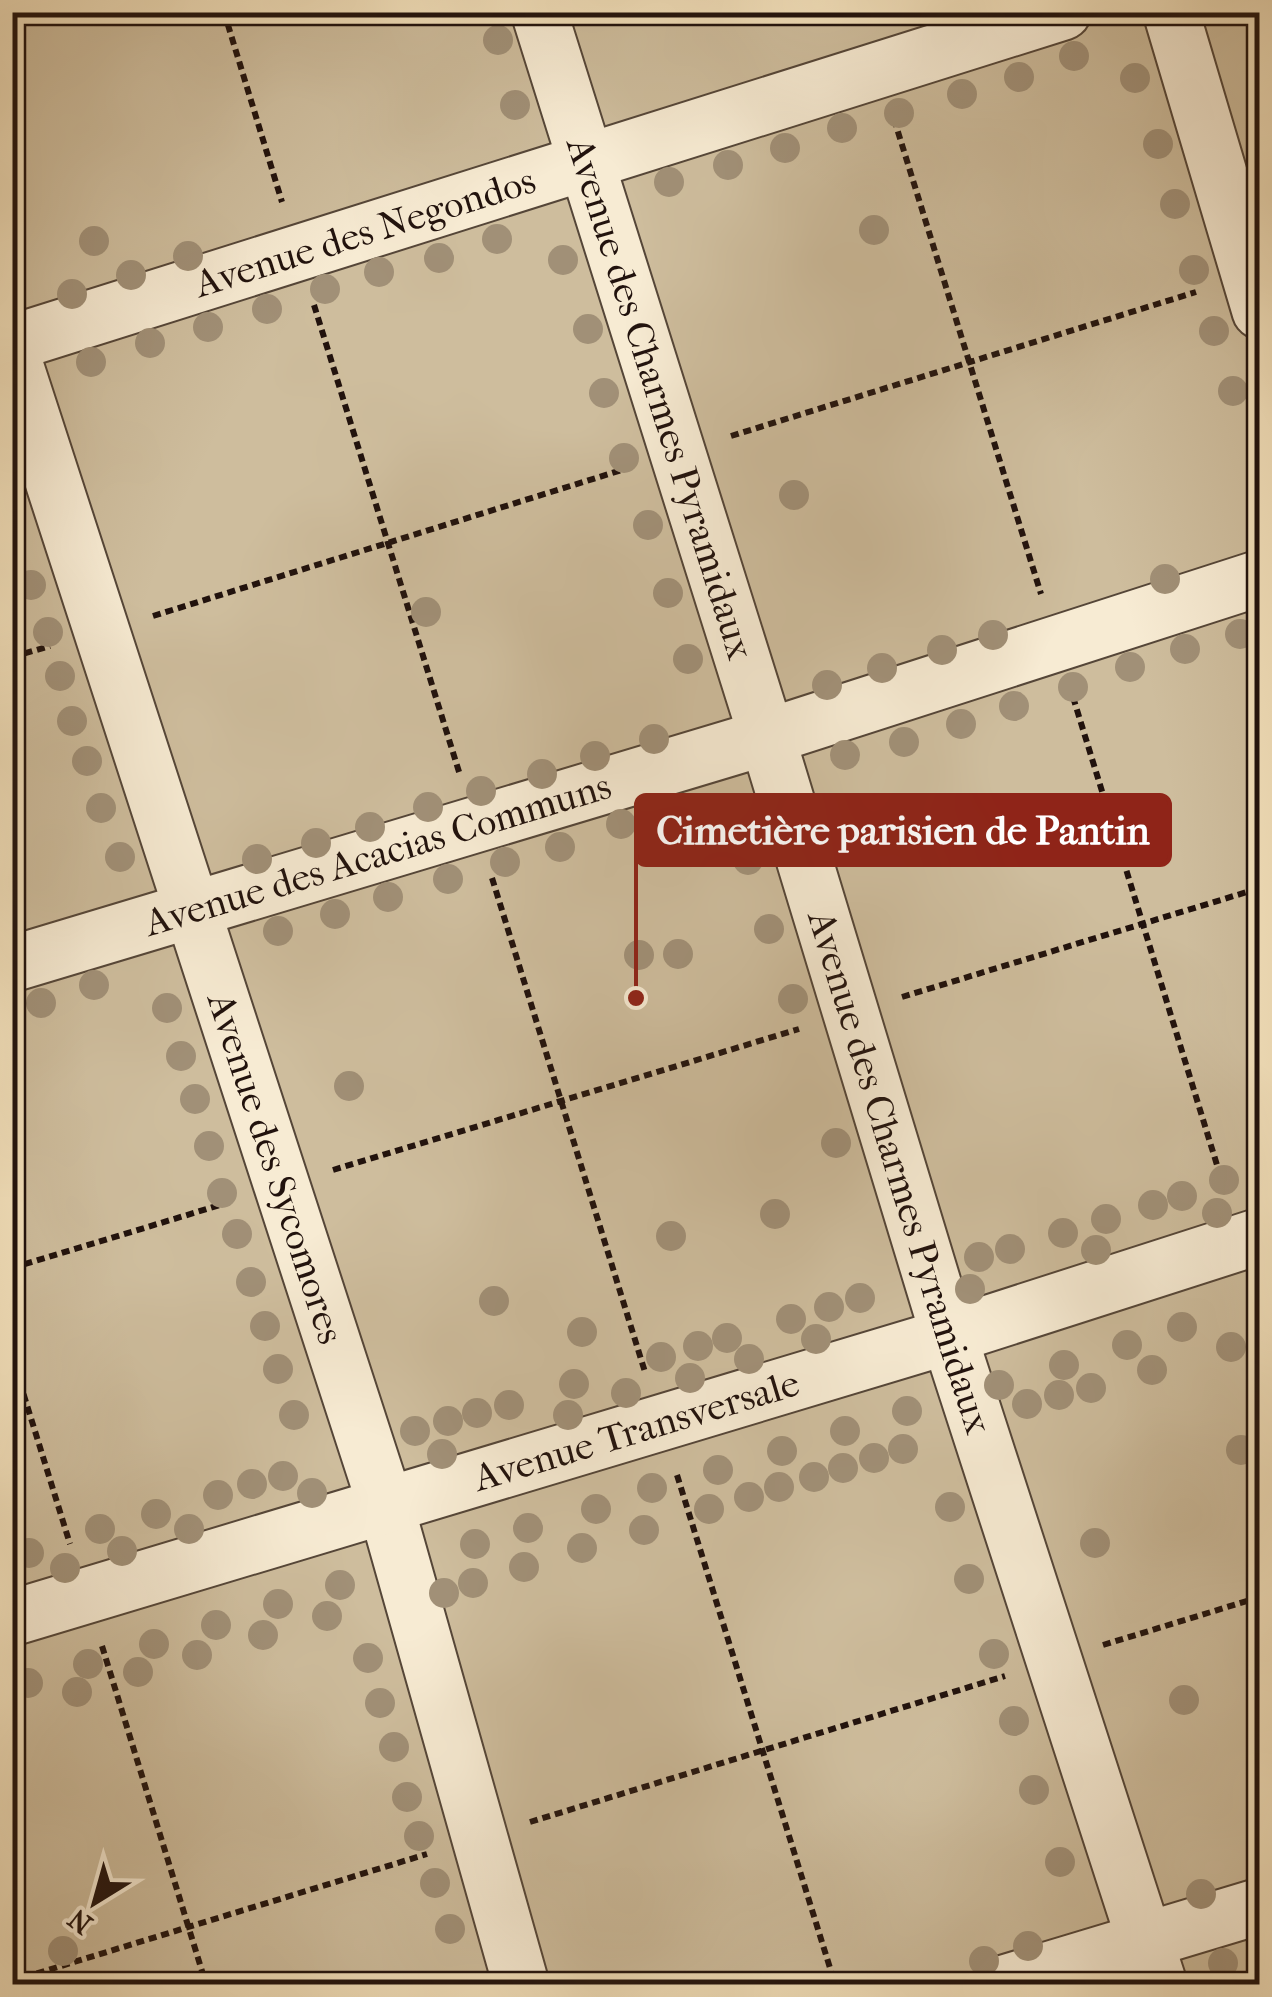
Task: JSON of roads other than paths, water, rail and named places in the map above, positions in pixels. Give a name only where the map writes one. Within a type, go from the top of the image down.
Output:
[{"type":"lane","name":"Avenue des Charmes Pyramidaux","points":[[539,12],[767,736],[949,1336],[1152,1962]]},
{"type":"lane","name":"Avenue des Negondos","points":[[12,343],[1063,12]]},
{"type":"lane","points":[[1171,12],[1260,311]]},
{"type":"lane","name":"Avenue des Sycomores","points":[[12,355],[385,1503],[521,1984]]},
{"type":"lane","name":"Avenue des Acacias Communs","points":[[12,964],[767,736],[1260,578]]},
{"type":"lane","name":"Avenue Transversale","points":[[12,1618],[949,1336],[1260,1236]]},
{"type":"lane","points":[[1000,1984],[1152,1962],[1260,1906]]},
{"type":"place","name":"Cimetière parisien de Pantin","points":[[636,998]]}]
